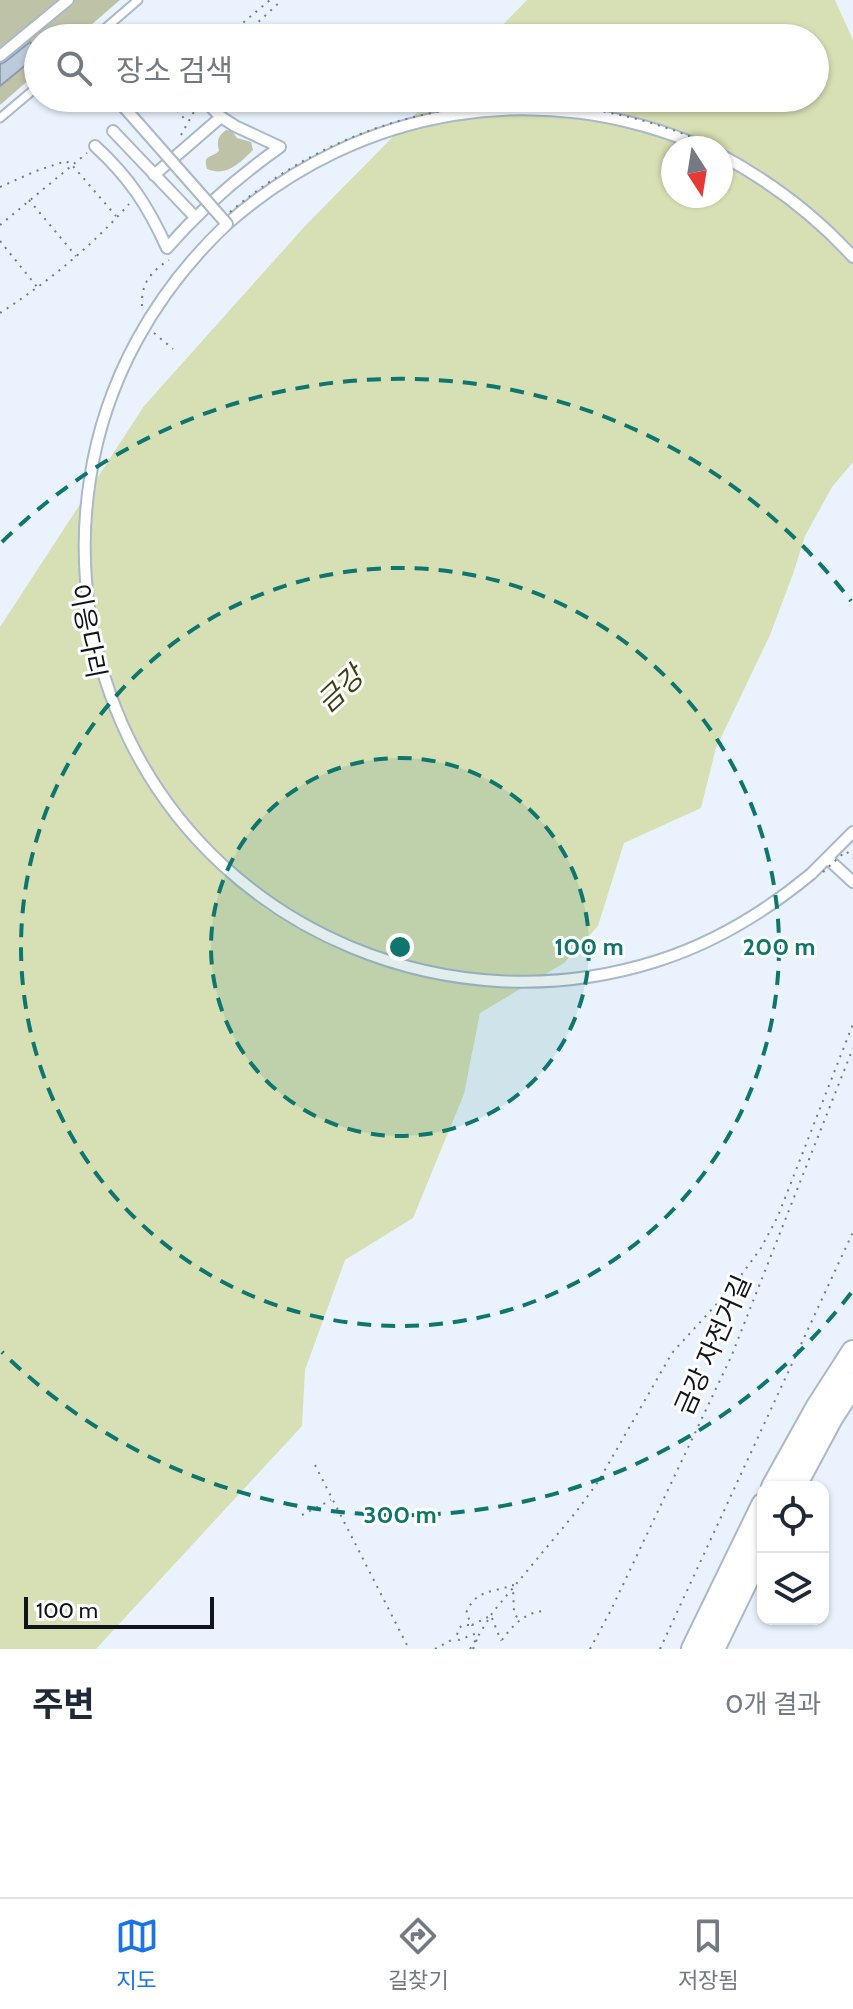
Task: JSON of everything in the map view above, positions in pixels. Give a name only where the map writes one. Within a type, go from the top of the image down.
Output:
[{"type":"main road","points":[[776,1481],[853,1352]]},
{"type":"main road","points":[[797,1481],[853,1384]]},
{"type":"main road","points":[[693,1649],[757,1517]]},
{"type":"main road","points":[[713,1649],[760,1553]]},
{"type":"street","points":[[39,24],[68,0]]},
{"type":"street","points":[[0,56],[24,36]]},
{"type":"street","points":[[129,112],[228,218]]},
{"type":"street","points":[[95,146],[138,193],[167,248],[195,217],[258,162],[280,147],[235,126],[216,112]]},
{"type":"street","name":"이응다리","points":[[477,112],[412,123],[379,133],[295,172],[228,218],[168,289],[144,326],[123,365],[107,406],[95,448],[84,535],[85,579],[91,623],[101,666],[133,747],[168,803],[196,837],[261,896],[298,921],[377,958],[463,978],[507,982],[595,976],[680,953],[759,913],[828,859],[853,832]]},
{"type":"street","name":"이응다리","points":[[581,112],[640,124],[677,136]]},
{"type":"street","points":[[154,175],[221,117]]},
{"type":"street","points":[[113,131],[195,217]]},
{"type":"street","points":[[114,164],[130,150]]},
{"type":"street","points":[[733,162],[792,200],[853,257]]},
{"type":"street","points":[[828,859],[853,882]]},
{"type":"lane","points":[[110,24],[138,0]]},
{"type":"lane","points":[[0,118],[24,98]]},
{"type":"path","points":[[242,24],[270,0]]},
{"type":"path","points":[[256,24],[282,0]]},
{"type":"path","points":[[179,112],[188,122]]},
{"type":"path","points":[[228,218],[263,185],[339,142],[433,112]]},
{"type":"path","points":[[609,112],[653,123],[686,136]]},
{"type":"path","points":[[0,225],[95,146]]},
{"type":"path","points":[[0,187],[66,161],[117,217],[77,257],[38,289],[0,313]]},
{"type":"path","points":[[29,200],[77,257]]},
{"type":"path","points":[[0,241],[38,289]]},
{"type":"path","points":[[822,873],[846,851],[853,858]]},
{"type":"path","points":[[471,1649],[513,1585],[598,1482],[672,1353],[734,1285],[761,1248],[778,1216],[853,1024]]},
{"type":"path","name":"금강 자전거길","points":[[590,1649],[731,1357],[853,1048]]},
{"type":"path","points":[[660,1649],[853,1232]]},
{"type":"path","points":[[315,1465],[409,1649]]},
{"type":"path","points":[[302,1515],[332,1499]]},
{"type":"path","points":[[513,1585],[514,1613],[519,1620]]},
{"type":"path","points":[[472,1625],[466,1613],[472,1601],[483,1593],[513,1585]]},
{"type":"path","points":[[491,1615],[501,1641],[519,1620],[544,1611]]},
{"type":"path","points":[[456,1638],[463,1625],[472,1625],[491,1615]]},
{"type":"path","points":[[435,1649],[456,1638],[459,1640],[480,1632]]},
{"type":"shaded area","points":[[0,0],[120,0],[92,24],[24,24],[24,84],[0,105]]},
{"type":"shaded area","points":[[226,130],[232,131],[237,138],[251,142],[253,150],[226,170],[207,169],[207,159],[219,151],[218,139]]},
{"type":"water","name":"금강","points":[[527,0],[835,0],[853,40],[853,462],[832,487],[805,536],[770,635],[716,748],[701,808],[624,843],[598,926],[564,963],[480,1013],[464,1094],[413,1218],[345,1260],[305,1370],[302,1426],[96,1649],[0,1649],[0,627],[144,406],[305,226],[417,112],[829,112],[829,24],[504,24]]},
{"type":"building","points":[[24,47],[24,66],[0,86],[0,64]]}]
